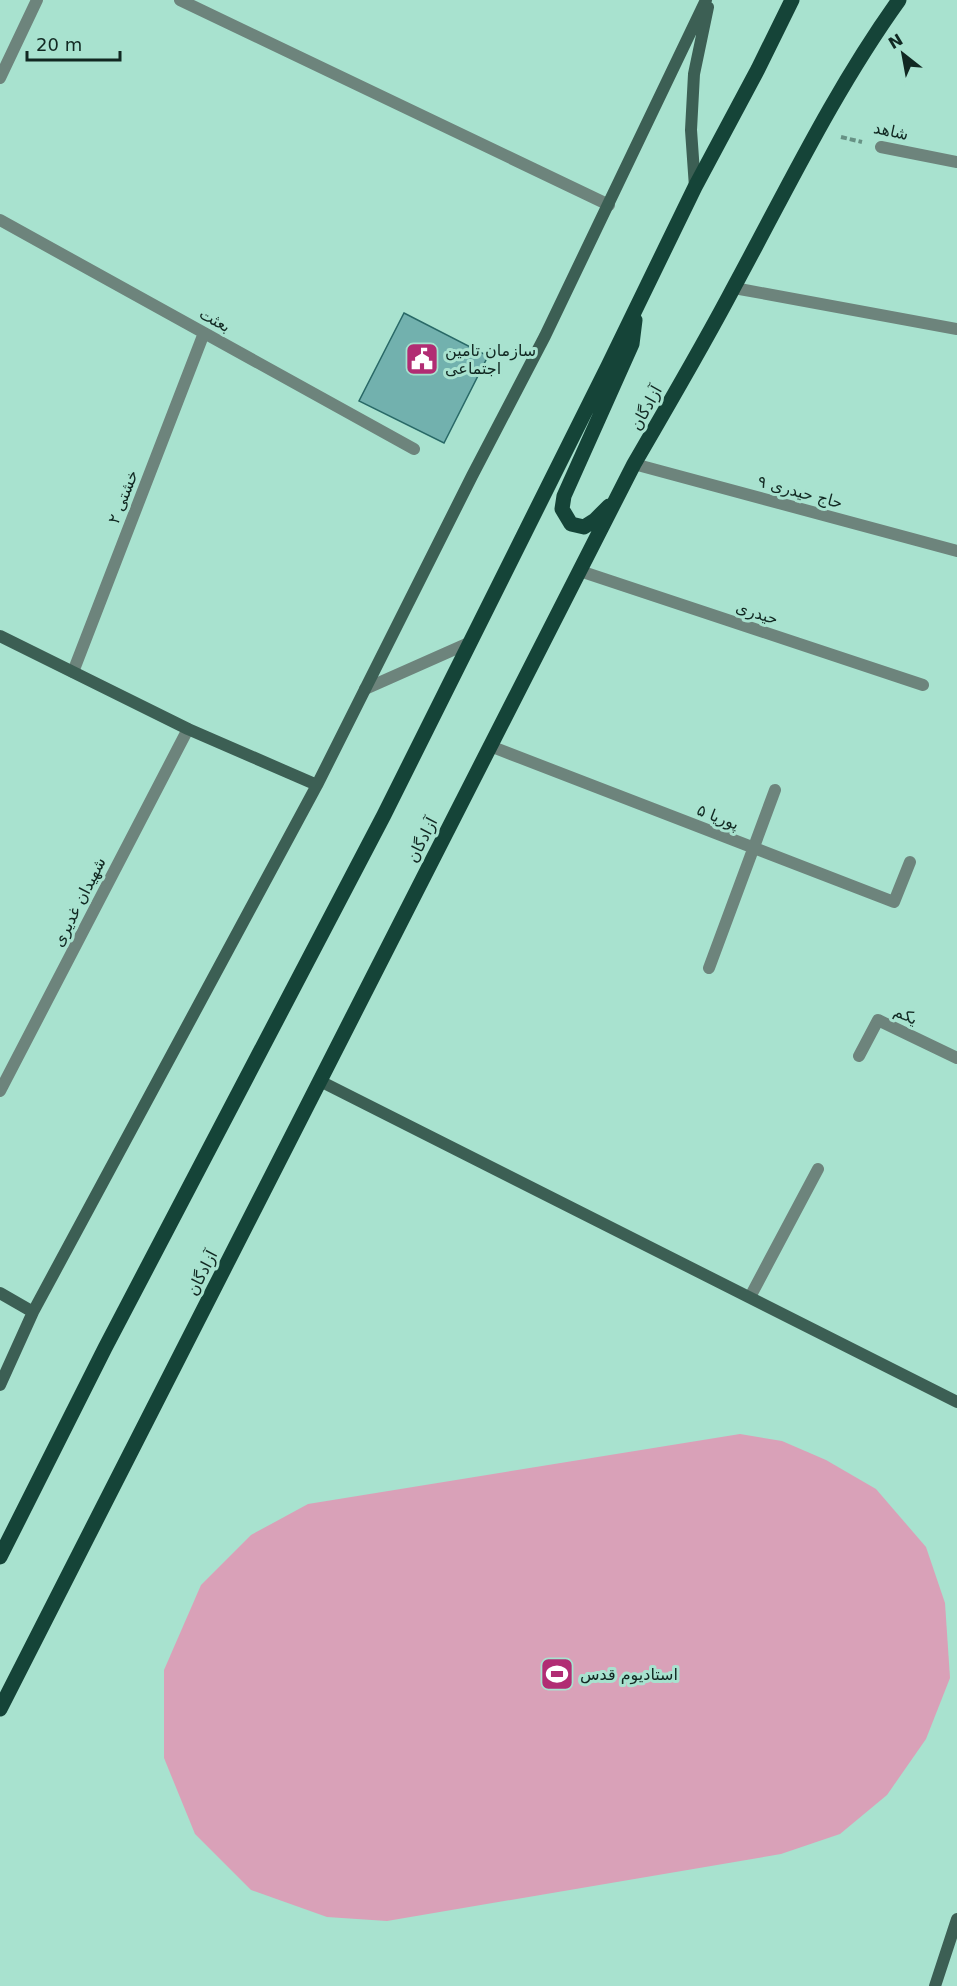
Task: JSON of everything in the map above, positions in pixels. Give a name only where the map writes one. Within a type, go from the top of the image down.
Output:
[{"type":"main road","points":[[0,1557],[105,1348],[373,836],[695,187],[792,0]]},
{"type":"main road","name":"آزادگان","points":[[0,1709],[634,464],[734,288],[863,51],[898,0]]},
{"type":"main road","points":[[619,495],[595,520],[584,527],[571,524],[562,509],[564,496],[632,344],[637,306]]},
{"type":"street","points":[[0,78],[37,0]]},
{"type":"street","points":[[180,0],[205,5],[609,205]]},
{"type":"street","points":[[695,187],[691,130],[694,74],[708,0]]},
{"type":"street","points":[[0,1386],[33,1312],[317,785],[545,336],[708,0]]},
{"type":"street","name":"شاهد","points":[[881,147],[957,162]]},
{"type":"street","name":"بعثت","points":[[0,220],[414,449]]},
{"type":"street","points":[[734,288],[957,329]]},
{"type":"street","name":"خشتی ۲","points":[[73,672],[204,333]]},
{"type":"street","name":"حاج حیدری ۹","points":[[634,464],[957,550]]},
{"type":"street","name":"حیدری","points":[[580,571],[923,685]]},
{"type":"street","points":[[0,636],[188,729],[317,785]]},
{"type":"street","points":[[365,689],[471,642]]},
{"type":"street","name":"شهیدان غدیری","points":[[0,1091],[188,729]]},
{"type":"street","name":"پوریا ۵","points":[[490,747],[894,902],[910,862]]},
{"type":"street","points":[[709,968],[775,790]]},
{"type":"street","name":"یکم","points":[[859,1056],[878,1020],[957,1058]]},
{"type":"street","points":[[320,1081],[957,1402]]},
{"type":"street","points":[[750,1298],[818,1169]]},
{"type":"street","points":[[0,1293],[33,1312]]},
{"type":"street","points":[[935,1986],[957,1919]]},
{"type":"path","name":"شاهد","points":[[818,131],[881,147]]},
{"type":"shaded area","name":"استادیوم قدس","points":[[740,1434],[782,1441],[826,1460],[876,1489],[926,1547],[945,1603],[950,1678],[926,1739],[887,1795],[840,1834],[781,1854],[387,1921],[327,1917],[251,1890],[195,1834],[164,1758],[164,1670],[201,1585],[251,1535],[308,1504]]},
{"type":"building","points":[[404,313],[488,356],[444,443],[359,401]]},
{"type":"place","name":"سازمان تامین اجتماعی","points":[[422,359]]},
{"type":"place","name":"استادیوم قدس","points":[[557,1674]]}]
